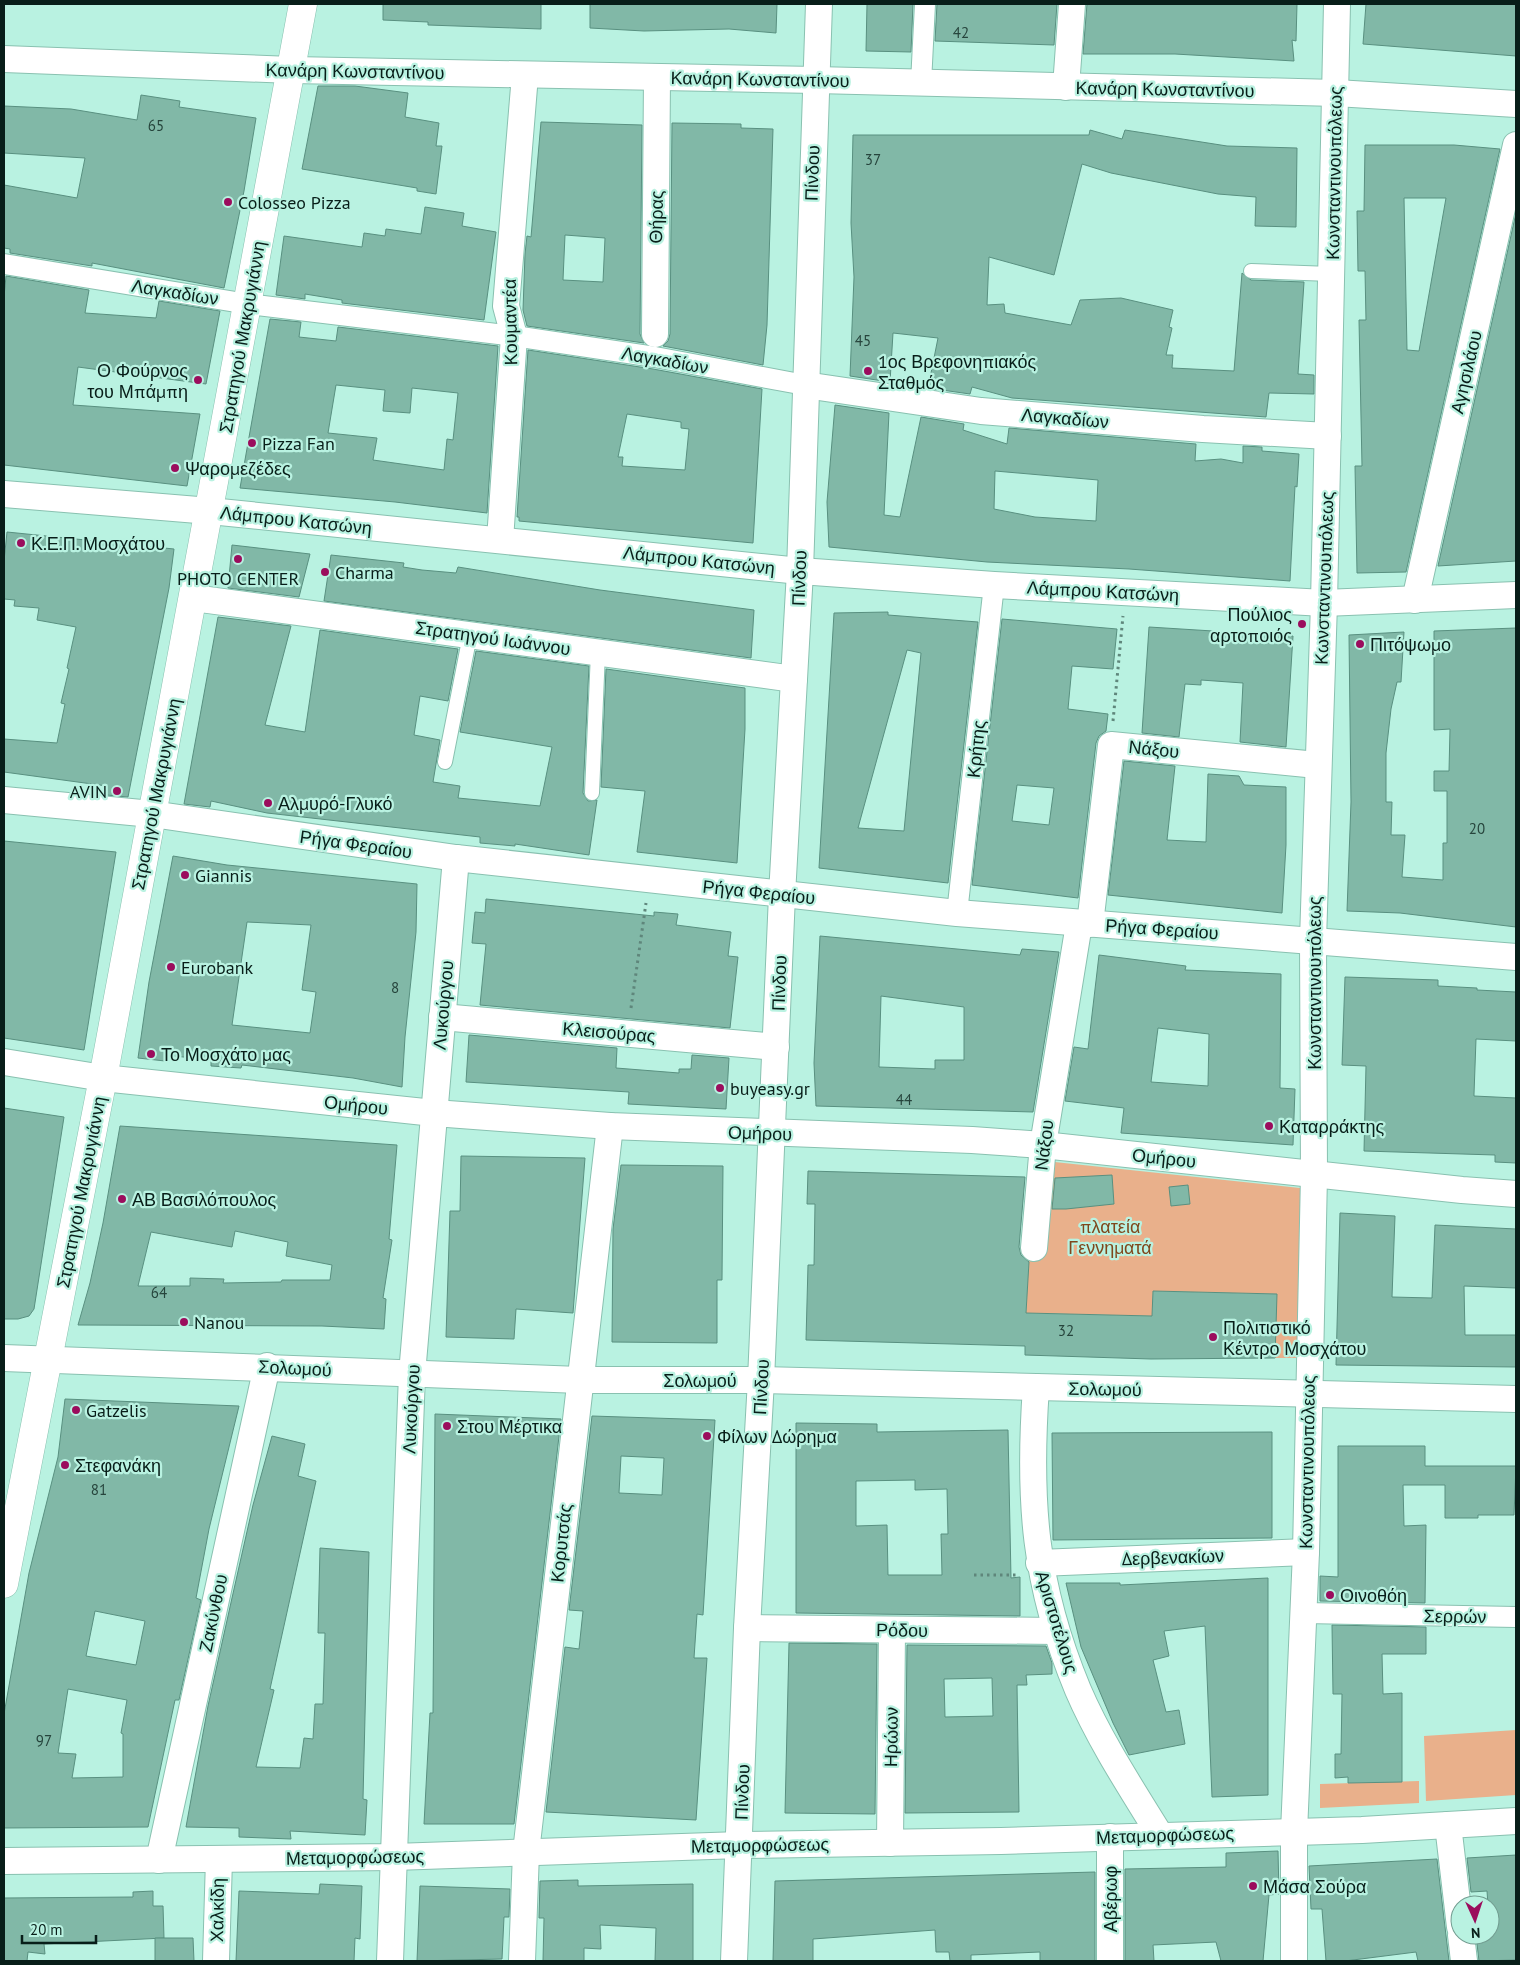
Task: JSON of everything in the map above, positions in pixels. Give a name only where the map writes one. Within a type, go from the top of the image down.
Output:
[{"type":"main road","name":"Στρατηγού Μακρυγιάννη","points":[[4,1584],[104,1078],[303,4]]},
{"type":"street","name":"Πίνδου","points":[[734,1961],[747,1628],[773,1134],[782,895],[800,571],[819,4]]},
{"type":"street","points":[[921,83],[925,4]]},
{"type":"street","points":[[1066,87],[1072,4]]},
{"type":"street","name":"Κωνσταντινουπόλεως","points":[[1294,1961],[1294,1832],[1306,1552],[1314,1175],[1313,940],[1324,603],[1338,4]]},
{"type":"street","name":"Κανάρη Κωνσταντίνου","points":[[4,59],[292,70],[816,80],[1336,93],[1516,104]]},
{"type":"street","name":"Κουμαντέα","points":[[500,540],[514,336],[506,306],[525,75]]},
{"type":"street","name":"Θήρας","points":[[655,346],[657,77]]},
{"type":"street","name":"Αγησιλάου","points":[[1415,600],[1516,145]]},
{"type":"street","name":"Λαγκαδίων","points":[[4,264],[248,304],[514,336],[655,346],[805,385],[981,411],[1204,429],[1328,436]]},
{"type":"street","name":"Λάμπρου Κατσώνη","points":[[4,494],[210,511],[800,571],[994,585],[1324,603],[1516,595]]},
{"type":"street","name":"Κρήτης","points":[[957,913],[994,585]]},
{"type":"street","name":"Στρατηγού Ιωάννου","points":[[193,598],[794,679]]},
{"type":"street","name":"Νάξου","points":[[1034,1248],[1043,1145],[1084,924],[1111,745],[1318,765]]},
{"type":"street","name":"Ρήγα Φεραίου","points":[[4,800],[152,814],[456,858],[782,895],[1084,924],[1516,957]]},
{"type":"street","name":"Λυκούργου","points":[[390,1961],[412,1374],[456,858]]},
{"type":"street","name":"Κλεισούρας","points":[[442,1017],[776,1047]]},
{"type":"street","name":"Ομήρου","points":[[4,1062],[104,1078],[434,1113],[610,1126],[1043,1145],[1314,1175],[1516,1194]]},
{"type":"street","name":"Κορυτσάς","points":[[522,1961],[526,1852],[610,1126]]},
{"type":"street","name":"Σολωμού","points":[[4,1358],[267,1366],[412,1374],[580,1380],[761,1380],[1516,1399]]},
{"type":"street","name":"Ζακύνθου","points":[[159,1860],[267,1366]]},
{"type":"street","name":"Αριστοτέλους","points":[[1036,1387],[1032,1477],[1034,1524],[1040,1569],[1056,1631],[1078,1691],[1104,1743],[1160,1835]]},
{"type":"street","name":"Δερβενακίων","points":[[1040,1569],[1306,1552]]},
{"type":"street","name":"Σερρών","points":[[1304,1613],[1516,1617]]},
{"type":"street","name":"Ρόδου","points":[[747,1628],[1056,1631]]},
{"type":"street","name":"Ηρώων","points":[[890,1843],[892,1630]]},
{"type":"street","name":"Μεταμορφώσεως","points":[[4,1861],[394,1856],[740,1845],[890,1843],[1294,1832],[1516,1821]]},
{"type":"street","points":[[1448,1825],[1456,1895]]},
{"type":"street","name":"Αβέρωφ","points":[[1110,1837],[1110,1961]]},
{"type":"street","name":"Χαλκίδη","points":[[216,1961],[219,1859]]},
{"type":"street","points":[[1462,1945],[1464,1961]]},
{"type":"lane","points":[[1251,271],[1332,274]]},
{"type":"lane","points":[[445,762],[470,635]]},
{"type":"lane","points":[[592,793],[598,652]]},
{"type":"path","points":[[1111,745],[1125,593]]},
{"type":"path","points":[[627,1034],[649,880]]},
{"type":"path","points":[[974,1575],[1040,1569]]},
{"type":"green space","name":"πλατεία Γεννηματά","points":[[1045,1161],[1300,1188],[1300,1358],[1275,1358],[1276,1294],[1153,1291],[1152,1316],[1026,1313],[1029,1253]]},
{"type":"green space","points":[[1516,1730],[1516,1795],[1426,1801],[1424,1736]]},
{"type":"green space","points":[[1419,1781],[1419,1803],[1320,1808],[1320,1784]]},
{"type":"building","points":[[383,4],[541,4],[541,29],[428,25],[428,22],[383,20]]},
{"type":"building","points":[[590,4],[777,4],[776,33],[729,29],[644,31],[590,28]]},
{"type":"building","points":[[867,4],[913,4],[911,52],[866,51]]},
{"type":"building","points":[[937,4],[1057,4],[1054,45],[935,41]]},
{"type":"building","points":[[1087,4],[1297,4],[1296,41],[1292,40],[1294,61],[1175,54],[1083,54]]},
{"type":"building","points":[[1366,4],[1516,4],[1516,56],[1363,44]]},
{"type":"building","points":[[318,86],[355,86],[408,93],[405,117],[439,123],[436,146],[442,146],[436,194],[417,191],[417,188],[302,169]]},
{"type":"building","points":[[141,95],[180,101],[179,107],[256,118],[244,191],[224,288],[92,263],[92,266],[10,253],[10,249],[4,248],[4,185],[77,198],[85,158],[4,153],[4,106],[71,109],[137,120]]},
{"type":"building","points":[[541,122],[642,125],[640,334],[644,343],[527,326],[523,310],[525,254],[527,236],[531,237]],"holes":[[[565,235],[605,238],[603,282],[563,280]]]},
{"type":"building","points":[[672,123],[741,124],[741,128],[773,129],[767,325],[763,365],[663,346],[668,341],[670,334]]},
{"type":"building","points":[[1090,130],[1122,139],[1125,130],[1227,146],[1297,148],[1296,227],[1255,226],[1256,197],[1218,194],[1111,173],[1082,164],[1054,275],[989,257],[987,305],[1004,304],[1005,313],[1071,325],[1080,300],[1121,298],[1173,310],[1169,327],[1172,328],[1166,355],[1173,355],[1172,368],[1234,371],[1242,273],[1251,280],[1304,282],[1298,374],[1314,375],[1314,394],[1269,393],[1266,417],[1012,398],[972,387],[970,394],[928,388],[938,338],[893,333],[890,382],[850,376],[854,277],[851,223],[853,135],[1089,135]]},
{"type":"building","points":[[1365,145],[1454,145],[1500,149],[1406,572],[1357,573],[1355,466],[1362,466],[1359,320],[1366,320],[1365,271],[1358,271],[1357,211],[1364,211]],"holes":[[[1404,198],[1446,198],[1419,351],[1407,350]]]},
{"type":"building","points":[[425,207],[464,213],[462,226],[496,232],[484,320],[342,303],[342,300],[305,294],[305,299],[276,295],[284,236],[362,247],[364,233],[385,236],[386,229],[421,234]]},
{"type":"building","points":[[1516,213],[1516,561],[1438,566]]},
{"type":"building","points":[[6,276],[89,290],[85,313],[156,318],[159,301],[220,311],[206,384],[78,367],[73,405],[200,414],[187,486],[4,465],[4,297]]},
{"type":"building","points":[[270,319],[301,322],[299,337],[336,341],[338,327],[498,346],[487,513],[395,502],[240,488]],"holes":[[[336,385],[385,390],[383,411],[410,413],[412,388],[458,393],[453,440],[447,439],[444,470],[373,460],[377,438],[328,433]]]},
{"type":"building","points":[[528,350],[653,369],[762,389],[753,543],[519,521],[519,517],[517,517]],"holes":[[[627,414],[681,422],[681,428],[689,429],[685,470],[622,466],[623,457],[618,457]]]},
{"type":"building","points":[[835,405],[889,413],[884,515],[900,517],[921,417],[964,424],[963,430],[1007,444],[1009,428],[1196,444],[1195,461],[1221,459],[1243,463],[1243,446],[1262,447],[1262,451],[1299,454],[1297,487],[1295,486],[1290,581],[1129,569],[987,562],[829,547],[827,502]],"holes":[[[995,471],[1098,480],[1096,521],[1035,517],[994,509]]]},
{"type":"building","points":[[7,532],[174,549],[169,588],[128,797],[106,795],[107,786],[4,772],[4,739],[57,743],[65,704],[61,703],[76,627],[37,620],[39,608],[14,606],[15,600],[4,599],[4,561]]},
{"type":"building","points":[[232,545],[310,554],[299,597],[228,588]]},
{"type":"building","points":[[331,555],[404,563],[403,567],[422,570],[456,573],[458,567],[600,590],[754,610],[751,658],[324,601]]},
{"type":"building","points":[[888,612],[888,615],[978,622],[948,883],[819,868],[834,613]],"holes":[[[907,650],[921,653],[904,831],[858,828]]]},
{"type":"building","points":[[218,617],[291,626],[265,725],[305,732],[320,630],[458,649],[448,701],[420,696],[414,735],[440,740],[433,782],[460,786],[458,798],[540,806],[552,747],[460,732],[476,651],[589,666],[583,793],[588,801],[597,800],[589,855],[515,844],[515,846],[480,843],[480,837],[267,813],[211,801],[210,807],[184,804]]},
{"type":"building","points":[[1002,619],[1117,629],[1113,669],[1072,666],[1068,709],[1108,714],[1106,731],[1099,736],[1096,743],[1078,898],[972,885]],"holes":[[[1017,785],[1054,788],[1049,825],[1012,821]]]},
{"type":"building","points":[[1149,627],[1293,636],[1286,747],[1240,742],[1243,683],[1201,680],[1201,685],[1185,684],[1179,737],[1142,733]]},
{"type":"building","points":[[1516,628],[1516,927],[1400,913],[1347,911],[1351,802],[1349,635],[1404,632],[1401,682],[1397,682],[1391,709],[1386,753],[1386,802],[1392,802],[1391,835],[1405,835],[1402,877],[1443,880],[1443,843],[1447,843],[1447,791],[1434,791],[1434,771],[1449,771],[1450,729],[1434,730],[1434,631]]},
{"type":"building","points":[[606,669],[745,688],[745,729],[737,863],[637,852],[645,791],[601,787]]},
{"type":"building","points":[[1124,761],[1175,766],[1167,840],[1206,842],[1208,774],[1239,776],[1244,785],[1286,787],[1286,845],[1282,913],[1108,895]]},
{"type":"building","points":[[4,841],[116,852],[84,1050],[4,1038]]},
{"type":"building","points":[[173,856],[227,865],[417,884],[416,932],[405,1037],[402,1087],[353,1078],[242,1065],[241,1068],[211,1066],[211,1060],[165,1055],[165,1061],[138,1058],[149,982]],"holes":[[[247,922],[311,925],[302,990],[316,992],[310,1033],[232,1025]]]},
{"type":"building","points":[[486,899],[654,916],[654,912],[678,914],[676,925],[731,932],[728,956],[738,957],[730,1028],[480,1005],[486,944],[472,943],[475,912],[485,913]]},
{"type":"building","points":[[820,936],[1020,955],[1022,949],[1059,952],[1033,1112],[816,1106],[814,1063]],"holes":[[[881,996],[964,1007],[964,1060],[935,1060],[935,1069],[879,1067]]]},
{"type":"building","points":[[1099,955],[1186,966],[1185,970],[1281,974],[1280,1088],[1295,1089],[1293,1145],[1121,1133],[1124,1108],[1065,1101],[1074,1047],[1088,1049]],"holes":[[[1158,1028],[1209,1034],[1208,1086],[1151,1082]]]},
{"type":"building","points":[[1345,977],[1438,980],[1438,986],[1516,992],[1516,1041],[1476,1039],[1474,1096],[1516,1098],[1516,1163],[1495,1162],[1495,1155],[1364,1151],[1366,1066],[1342,1065]]},
{"type":"building","points":[[469,1035],[617,1048],[616,1068],[679,1073],[679,1069],[691,1069],[692,1055],[729,1058],[726,1109],[628,1104],[629,1092],[466,1082]]},
{"type":"building","points":[[4,1108],[64,1117],[34,1309],[29,1316],[18,1319],[4,1319]]},
{"type":"building","points":[[120,1126],[397,1145],[389,1239],[392,1240],[383,1298],[386,1299],[384,1329],[322,1326],[78,1325],[90,1283],[103,1223]],"holes":[[[235,1231],[288,1242],[286,1256],[332,1265],[330,1280],[223,1283],[224,1279],[190,1278],[190,1286],[138,1286],[151,1232],[232,1247]]]},
{"type":"building","points":[[461,1156],[585,1158],[573,1313],[516,1309],[514,1339],[446,1337],[450,1211],[460,1211]]},
{"type":"building","points":[[621,1165],[723,1166],[722,1280],[717,1280],[717,1343],[612,1342],[613,1229]]},
{"type":"building","points":[[808,1171],[1025,1177],[1019,1247],[1021,1255],[1029,1262],[1026,1313],[1152,1316],[1153,1291],[1277,1294],[1275,1358],[1151,1359],[1025,1355],[1025,1346],[806,1340],[808,1265],[814,1265],[815,1204],[807,1204]]},
{"type":"building","points":[[1112,1175],[1114,1204],[1052,1209],[1055,1178]]},
{"type":"building","points":[[1188,1185],[1190,1204],[1171,1206],[1169,1187]]},
{"type":"building","points":[[1340,1213],[1395,1216],[1392,1297],[1432,1298],[1435,1225],[1516,1229],[1516,1288],[1464,1286],[1465,1335],[1516,1335],[1516,1367],[1336,1365]]},
{"type":"building","points":[[65,1399],[239,1406],[209,1529],[196,1598],[201,1600],[179,1700],[175,1700],[148,1827],[4,1828],[4,1714],[29,1573],[58,1457]],"holes":[[[95,1611],[145,1621],[136,1665],[86,1656]],[[68,1689],[127,1700],[121,1733],[123,1734],[123,1777],[72,1778],[76,1754],[58,1753]]]},
{"type":"building","points":[[435,1414],[561,1419],[514,1824],[424,1824],[430,1713],[433,1713]]},
{"type":"building","points":[[592,1416],[715,1420],[703,1615],[697,1614],[694,1658],[707,1658],[696,1820],[546,1812],[565,1647],[579,1649],[583,1611],[569,1610]],"holes":[[[621,1456],[664,1458],[662,1495],[619,1493]]]},
{"type":"building","points":[[796,1423],[877,1424],[877,1432],[1008,1430],[1011,1578],[1020,1577],[1020,1616],[796,1613]],"holes":[[[915,1480],[915,1490],[947,1489],[948,1534],[941,1534],[942,1575],[888,1575],[887,1525],[856,1526],[856,1481]]]},
{"type":"building","points":[[1272,1432],[1272,1538],[1053,1540],[1052,1433]]},
{"type":"building","points":[[272,1436],[305,1444],[298,1476],[316,1481],[270,1689],[274,1690],[256,1767],[300,1768],[304,1738],[313,1739],[315,1704],[323,1704],[325,1633],[318,1633],[320,1548],[369,1552],[363,1799],[367,1800],[365,1835],[290,1831],[291,1839],[239,1837],[239,1828],[186,1827],[208,1706],[253,1505]]},
{"type":"building","points":[[1338,1446],[1425,1446],[1425,1466],[1516,1466],[1514,1515],[1478,1515],[1478,1518],[1445,1518],[1445,1485],[1403,1485],[1404,1526],[1426,1525],[1425,1603],[1320,1601],[1320,1576],[1338,1577]]},
{"type":"building","points":[[1268,1578],[1268,1795],[1212,1797],[1205,1626],[1164,1631],[1169,1656],[1153,1660],[1166,1712],[1179,1710],[1185,1744],[1129,1755],[1113,1723],[1081,1647],[1066,1583],[1120,1583],[1120,1585]]},
{"type":"building","points":[[1332,1625],[1426,1627],[1426,1654],[1382,1654],[1383,1694],[1402,1693],[1402,1782],[1348,1783],[1348,1777],[1335,1778],[1335,1754],[1341,1754],[1342,1694],[1333,1694]]},
{"type":"building","points":[[789,1643],[877,1644],[875,1814],[785,1813]]},
{"type":"building","points":[[907,1645],[1046,1646],[1052,1663],[1052,1674],[1026,1675],[1027,1685],[1017,1685],[1019,1812],[905,1813]],"holes":[[[992,1678],[993,1716],[945,1717],[944,1679]]]},
{"type":"building","points":[[1278,1851],[1279,1894],[1269,1895],[1263,1961],[1221,1961],[1216,1942],[1153,1945],[1154,1961],[1125,1961],[1125,1869],[1226,1867],[1226,1853]]},
{"type":"building","points":[[1516,1855],[1516,1960],[1479,1961],[1477,1945],[1500,1945],[1500,1895],[1487,1895],[1487,1891],[1471,1892],[1467,1858]]},
{"type":"building","points":[[1437,1859],[1449,1961],[1418,1961],[1416,1952],[1345,1961],[1326,1961],[1322,1909],[1311,1909],[1309,1866]]},
{"type":"building","points":[[1095,1872],[1095,1961],[1040,1961],[1040,1952],[971,1955],[971,1961],[950,1961],[949,1952],[936,1952],[935,1930],[813,1939],[813,1961],[773,1961],[775,1881]]},
{"type":"building","points":[[578,1880],[578,1886],[693,1884],[693,1961],[655,1961],[656,1928],[600,1925],[601,1949],[584,1948],[584,1961],[543,1961],[544,1918],[539,1918],[540,1881]]},
{"type":"building","points":[[320,1884],[362,1886],[360,1939],[355,1938],[354,1961],[236,1961],[239,1891],[319,1894]]},
{"type":"building","points":[[420,1886],[510,1889],[509,1917],[504,1917],[502,1959],[417,1961]]},
{"type":"building","points":[[153,1891],[153,1906],[163,1906],[164,1938],[44,1944],[45,1954],[28,1952],[27,1961],[4,1961],[4,1898],[133,1897],[133,1892]]},
{"type":"building","points":[[155,1938],[193,1938],[194,1961],[155,1961]]},
{"type":"place","name":"Colosseo Pizza","points":[[228,202]]},
{"type":"place","name":"1ος Βρεφονηπιακός Σταθμός","points":[[868,371]]},
{"type":"place","name":"Ο Φούρνος του Μπάμπη","points":[[198,380]]},
{"type":"place","name":"Pizza Fan","points":[[252,443]]},
{"type":"place","name":"Ψαρομεζέδες","points":[[175,468]]},
{"type":"place","name":"Κ.Ε.Π. Μοσχάτου","points":[[21,543]]},
{"type":"place","name":"PHOTO CENTER","points":[[238,559]]},
{"type":"place","name":"Charma","points":[[325,572]]},
{"type":"place","name":"Πούλιος αρτοποιός","points":[[1302,624]]},
{"type":"place","name":"Πιτόψωμο","points":[[1360,644]]},
{"type":"place","name":"AVIN","points":[[117,791]]},
{"type":"place","name":"Αλμυρό-Γλυκό","points":[[268,803]]},
{"type":"place","name":"Giannis","points":[[185,875]]},
{"type":"place","name":"Eurobank","points":[[171,967]]},
{"type":"place","name":"Το Μοσχάτο μας","points":[[151,1054]]},
{"type":"place","name":"buyeasy.gr","points":[[720,1088]]},
{"type":"place","name":"Καταρράκτης","points":[[1269,1126]]},
{"type":"place","name":"ΑΒ Βασιλόπουλος","points":[[122,1199]]},
{"type":"place","name":"Nanou","points":[[184,1322]]},
{"type":"place","name":"Πολιτιστικό Κέντρο Μοσχάτου","points":[[1213,1337]]},
{"type":"place","name":"Gatzelis","points":[[76,1410]]},
{"type":"place","name":"Στου Μέρτικα","points":[[447,1426]]},
{"type":"place","name":"Φίλων Δώρημα","points":[[707,1436]]},
{"type":"place","name":"Στεφανάκη","points":[[65,1465]]},
{"type":"place","name":"Οινοθόη","points":[[1330,1595]]},
{"type":"place","name":"Μάσα Σούρα","points":[[1253,1886]]}]
